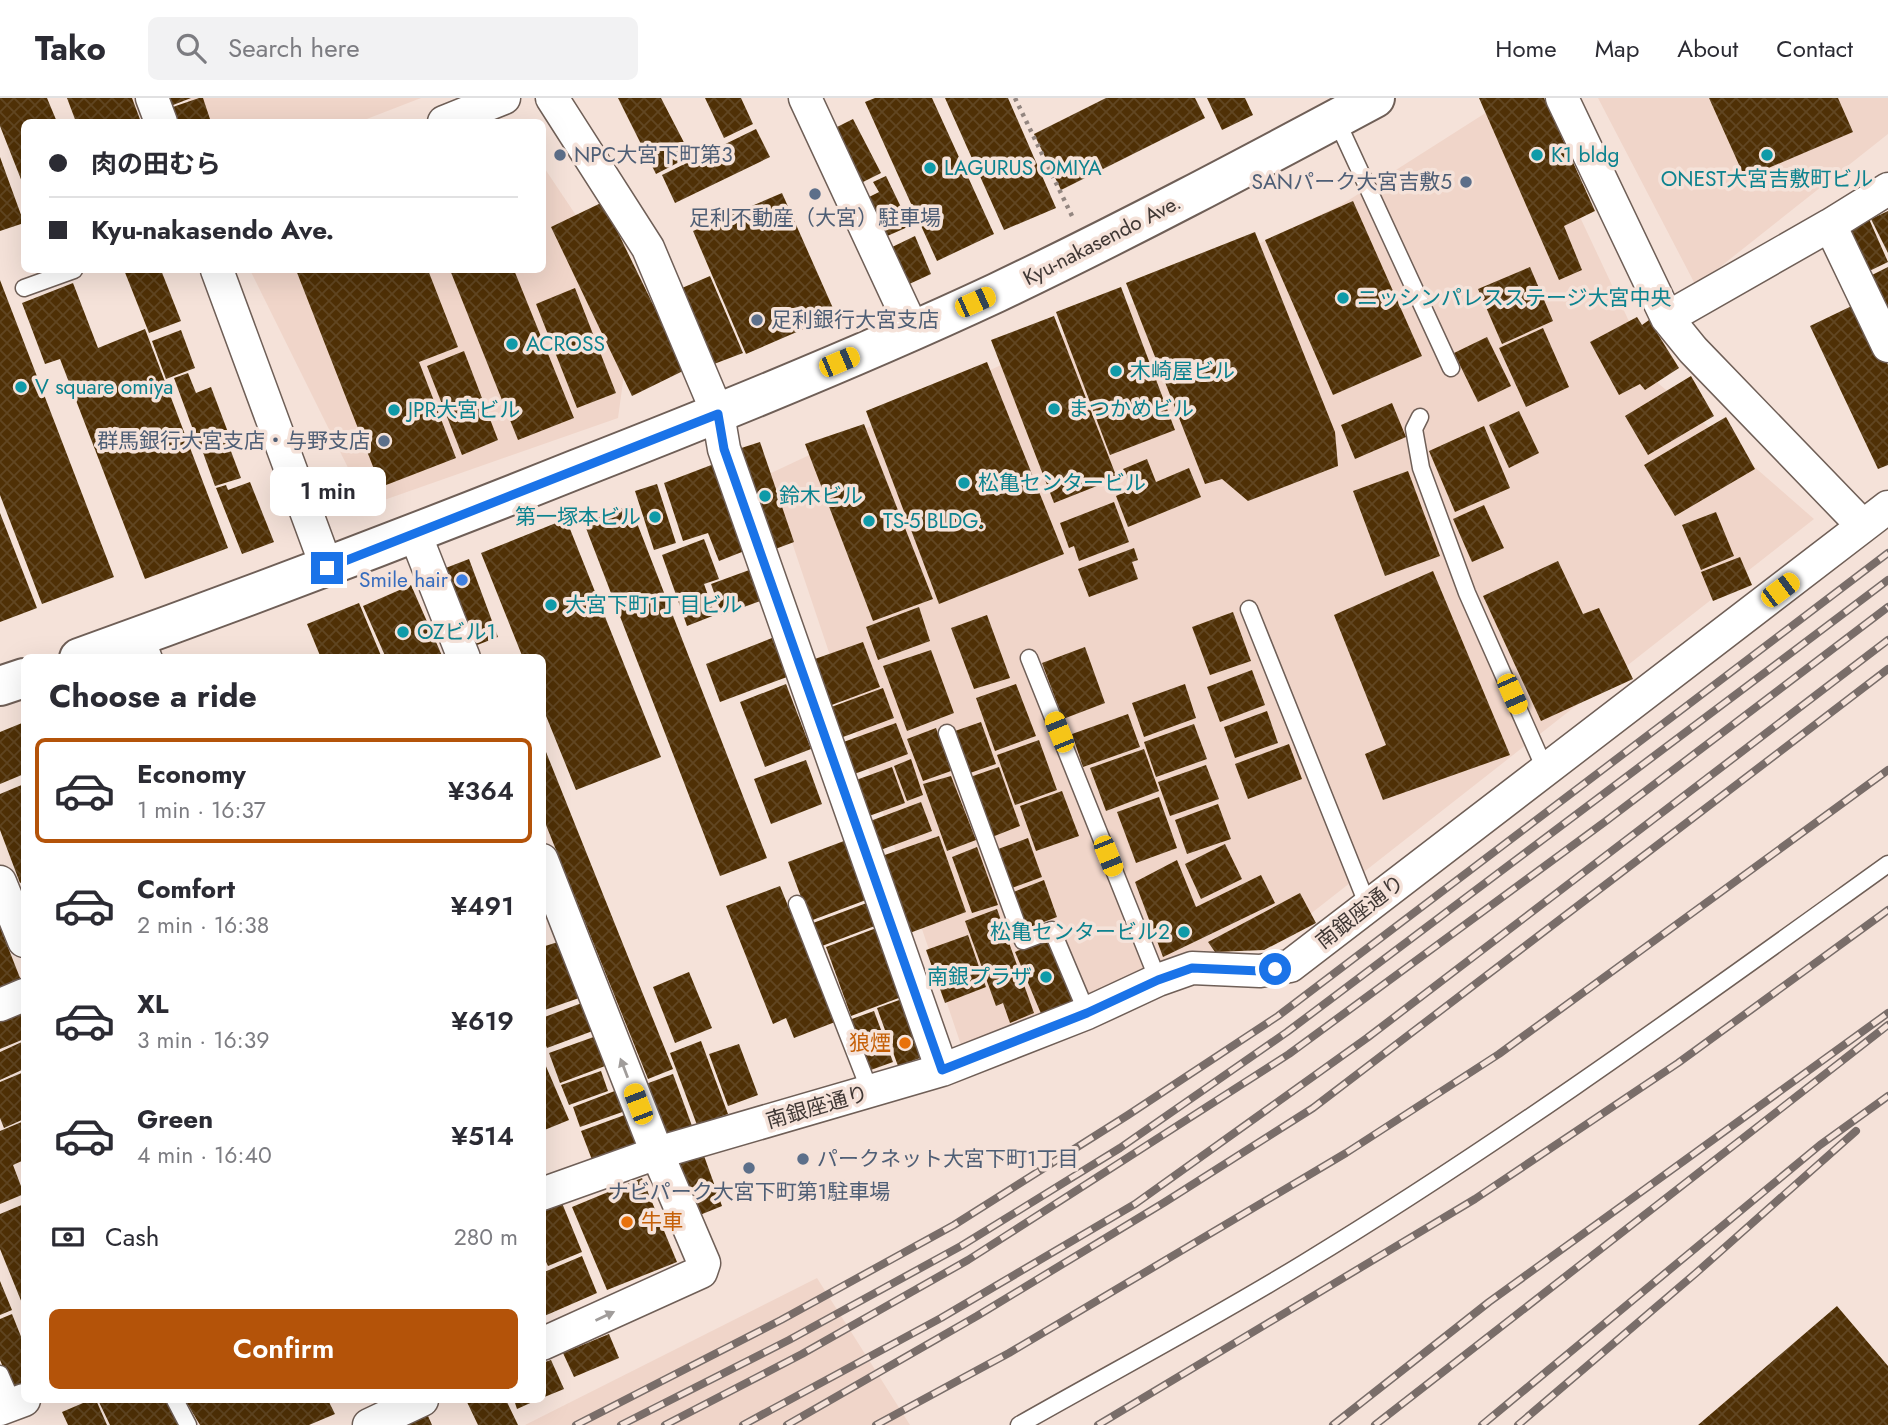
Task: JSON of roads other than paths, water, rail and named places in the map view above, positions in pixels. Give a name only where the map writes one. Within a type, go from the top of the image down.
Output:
[{"type":"main road","name":"Kyu-nakasendo Ave.","points":[[102,654],[149,646],[327,568],[718,414],[913,330],[1088,248],[1359,105]]},
{"type":"main road","points":[[0,687],[21,679]]},
{"type":"street","points":[[152,98],[160,119]]},
{"type":"street","points":[[452,119],[504,98]]},
{"type":"street","points":[[552,98],[648,248],[718,414],[724,449],[942,1070]]},
{"type":"street","points":[[805,98],[913,330]]},
{"type":"street","points":[[1562,98],[1667,318],[1693,350],[1863,526]]},
{"type":"street","points":[[1667,318],[1888,189]]},
{"type":"street","points":[[1830,225],[1888,346]]},
{"type":"street","points":[[218,273],[327,568]]},
{"type":"street","name":"南銀座通り","points":[[546,1193],[657,1153],[942,1070],[1192,968],[1260,971],[1290,966],[1888,507]]},
{"type":"street","points":[[415,534],[462,654]]},
{"type":"street","points":[[546,870],[657,1153],[704,1263],[701,1272],[546,1343]]},
{"type":"street","points":[[0,882],[21,934]]},
{"type":"street","points":[[0,1005],[21,996]]},
{"type":"street","points":[[369,1425],[416,1403]]},
{"type":"lane","points":[[1359,105],[1451,368]]},
{"type":"lane","points":[[24,288],[66,273]]},
{"type":"lane","points":[[1420,417],[1414,429],[1421,468],[1467,593],[1545,769]]},
{"type":"lane","points":[[1249,609],[1368,906]]},
{"type":"lane","points":[[1029,658],[1158,980]]},
{"type":"lane","points":[[947,733],[1023,941],[1052,930],[1087,1013]]},
{"type":"lane","points":[[1019,1425],[1303,1264],[1440,1177],[1668,1022],[1888,864]]},
{"type":"lane","points":[[797,904],[870,1091]]},
{"type":"lane","points":[[0,1374],[12,1404]]},
{"type":"lane","points":[[177,1403],[188,1425]]},
{"type":"railway","points":[[576,1425],[781,1320],[954,1225],[1278,1016],[1888,553]]},
{"type":"railway","points":[[621,1425],[789,1340],[961,1246],[1120,1148],[1287,1032],[1888,580]]},
{"type":"railway","points":[[665,1425],[802,1354],[968,1260],[1289,1054],[1606,821],[1888,607]]},
{"type":"railway","points":[[743,1425],[941,1318],[1135,1204],[1367,1038],[1888,640]]},
{"type":"railway","points":[[787,1425],[977,1316],[1313,1108],[1888,669]]},
{"type":"railway","points":[[876,1425],[1009,1353],[1346,1153],[1499,1054],[1888,770]]},
{"type":"railway","points":[[1098,1425],[1475,1199],[1678,1063],[1888,910]]},
{"type":"railway","points":[[1333,1425],[1489,1302],[1888,1013]]},
{"type":"railway","points":[[1375,1425],[1888,1025]]},
{"type":"railway","points":[[1482,1425],[1820,1145],[1888,1096]]},
{"type":"railway","points":[[1518,1425],[1696,1273],[1856,1131]]},
{"type":"place","name":"NPC大宮下町第3","points":[[560,155]]},
{"type":"place","name":"K1 bldg","points":[[1537,155]]},
{"type":"place","name":"ONEST大宮吉敷町ビル","points":[[1767,155]]},
{"type":"place","name":"LAGURUS OMIYA","points":[[930,168]]},
{"type":"place","name":"SANパーク大宮吉敷5","points":[[1466,182]]},
{"type":"place","name":"足利不動産（大宮）駐車場","points":[[815,194]]},
{"type":"place","name":"ニッシンパレスステージ大宮中央","points":[[1343,298]]},
{"type":"place","name":"足利銀行大宮支店","points":[[757,320]]},
{"type":"place","name":"ACROSS","points":[[512,344]]},
{"type":"place","name":"木崎屋ビル","points":[[1116,371]]},
{"type":"place","name":"V square omiya","points":[[21,387]]},
{"type":"place","name":"まつかめビル","points":[[1054,409]]},
{"type":"place","name":"JPR大宮ビル","points":[[394,410]]},
{"type":"place","name":"群馬銀行大宮支店・与野支店","points":[[384,441]]},
{"type":"place","name":"松亀センタービル","points":[[964,483]]},
{"type":"place","name":"鈴木ビル","points":[[765,496]]},
{"type":"place","name":"第一塚本ビル","points":[[655,517]]},
{"type":"place","name":"TS-5 BLDG.","points":[[869,521]]},
{"type":"place","name":"Smile hair","points":[[462,580]]},
{"type":"place","name":"大宮下町1丁目ビル","points":[[551,605]]},
{"type":"place","name":"OZビル1","points":[[403,632]]},
{"type":"place","name":"松亀センタービル2","points":[[1184,932]]},
{"type":"place","name":"南銀プラザ","points":[[1046,977]]},
{"type":"place","name":"狼煙","points":[[905,1043]]},
{"type":"place","name":"パークネット大宮下町1丁目","points":[[803,1159]]},
{"type":"place","name":"ナビパーク大宮下町第1駐車場","points":[[749,1168]]},
{"type":"place","name":"牛車","points":[[627,1222]]}]
